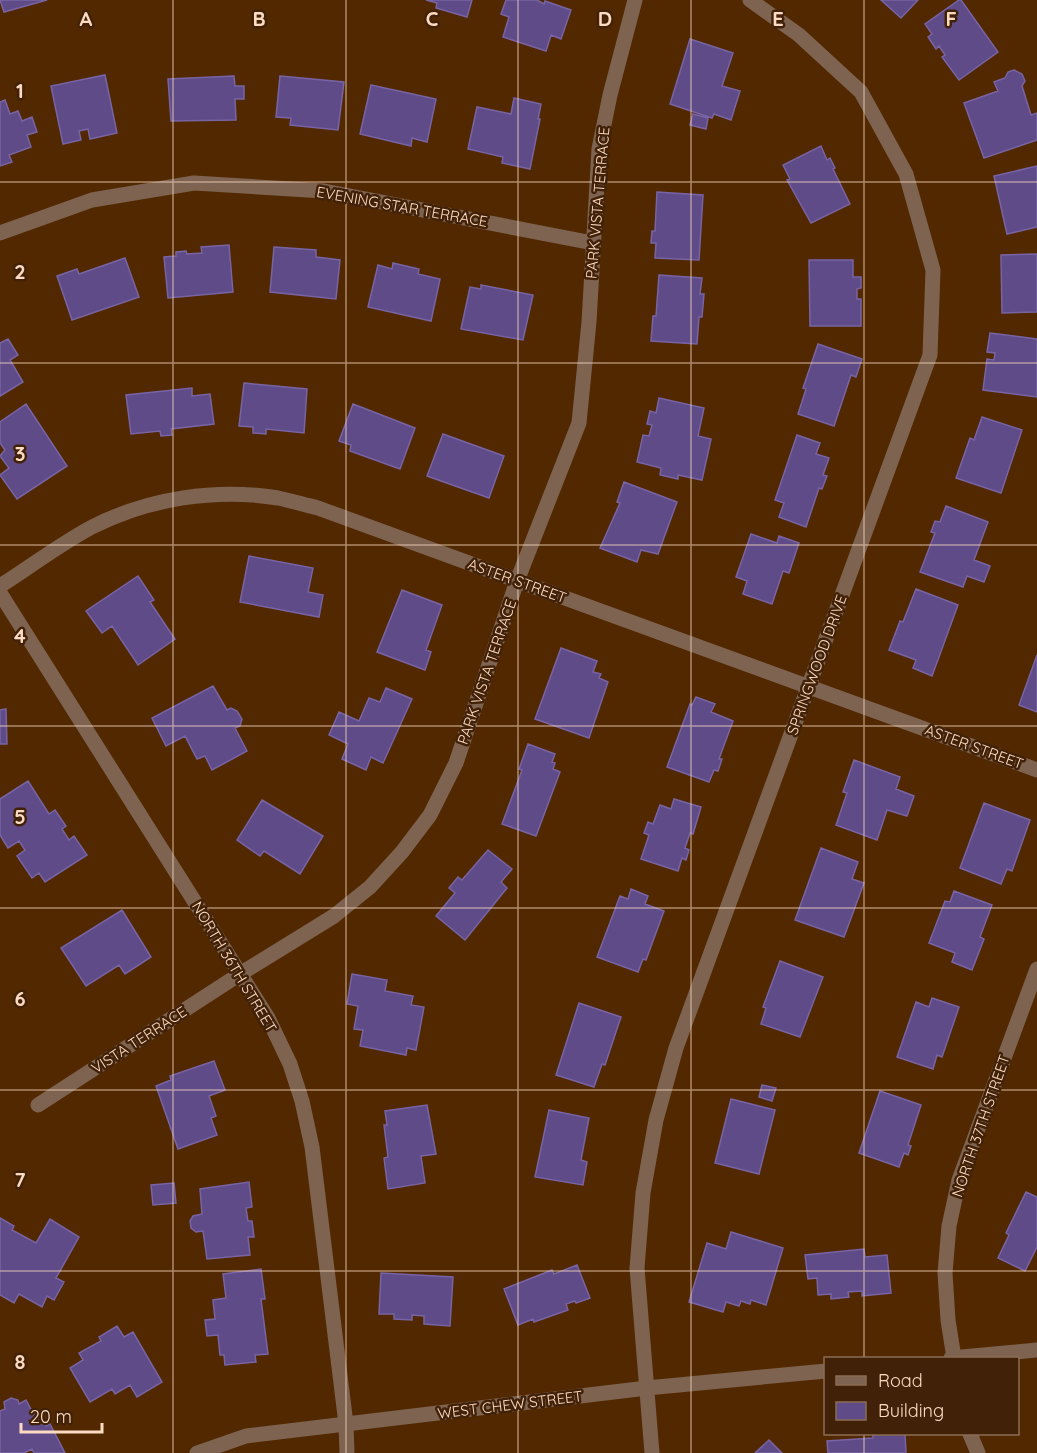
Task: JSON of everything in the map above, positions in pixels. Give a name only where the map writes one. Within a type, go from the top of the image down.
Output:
[{"type":"street","name":"PARK VISTA TERRACE","points":[[240,974],[334,916],[370,887],[402,852],[430,814],[456,763],[517,581],[579,423],[589,322],[599,149],[610,94],[635,0]]},
{"type":"street","name":"SPRINGWOOD DRIVE","points":[[652,1453],[638,1268],[643,1193],[656,1120],[676,1048],[930,355],[933,270],[906,174],[861,92],[799,35],[750,0]]},
{"type":"street","name":"EVENING STAR TERRACE","points":[[0,233],[92,200],[194,183],[324,191],[593,243]]},
{"type":"street","name":"ASTER STREET","points":[[0,586],[92,528],[129,511],[168,500],[208,495],[239,494],[279,498],[318,508],[1037,770]]},
{"type":"street","name":"NORTH 36TH STREET","points":[[0,593],[268,1018],[290,1064],[302,1101],[312,1147],[346,1424],[347,1453]]},
{"type":"street","name":"NORTH 37TH STREET","points":[[953,1357],[945,1273],[949,1226],[959,1180],[1037,969]]},
{"type":"street","name":"VISTA TERRACE","points":[[38,1105],[240,974]]},
{"type":"street","points":[[964,1357],[1037,1350]]},
{"type":"street","name":"WEST CHEW STREET","points":[[197,1453],[246,1436],[646,1388],[824,1371]]},
{"type":"street","points":[[970,1435],[978,1453]]},
{"type":"building","points":[[0,0],[47,0],[4,12]]},
{"type":"building","points":[[426,0],[472,0],[467,17],[436,8],[437,3]]},
{"type":"building","points":[[506,0],[537,0],[544,4],[545,1],[571,10],[561,39],[551,35],[546,51],[503,37],[509,17],[501,14]]},
{"type":"building","points":[[881,0],[918,0],[901,18]]},
{"type":"building","points":[[959,0],[998,52],[959,80],[942,57],[945,55],[939,46],[936,49],[928,37],[932,34],[925,24]]},
{"type":"building","points":[[690,39],[733,53],[722,86],[740,91],[731,120],[714,114],[712,118],[670,104]]},
{"type":"building","points":[[1014,70],[1022,74],[1025,81],[1022,86],[1031,115],[1037,113],[1037,140],[984,158],[964,103],[998,91],[994,82],[1005,78],[1008,72]]},
{"type":"building","points":[[105,75],[117,133],[90,139],[88,129],[79,131],[81,140],[63,144],[51,86]]},
{"type":"building","points":[[234,76],[235,86],[244,86],[244,99],[235,99],[236,120],[171,121],[168,79]]},
{"type":"building","points":[[280,76],[344,82],[338,130],[290,125],[291,118],[276,117]]},
{"type":"building","points":[[371,85],[436,99],[427,142],[412,138],[411,146],[360,134]]},
{"type":"building","points":[[514,98],[541,104],[530,169],[502,163],[503,157],[468,149],[477,107],[511,114]]},
{"type":"building","points":[[5,100],[10,114],[18,111],[22,121],[32,117],[37,132],[27,135],[31,147],[9,155],[12,162],[0,166],[0,102]]},
{"type":"building","points":[[693,114],[708,118],[706,129],[690,125]]},
{"type":"building","points":[[821,146],[827,160],[830,158],[835,168],[833,169],[850,204],[811,223],[787,180],[790,179],[783,165]]},
{"type":"building","points":[[1037,166],[1037,227],[1007,234],[994,176]]},
{"type":"building","points":[[657,192],[703,195],[699,260],[655,258],[656,243],[651,243],[652,231],[655,231]]},
{"type":"building","points":[[229,245],[233,292],[168,298],[164,257],[176,256],[176,252],[202,253],[201,247]]},
{"type":"building","points":[[274,247],[316,250],[316,257],[340,260],[336,299],[270,292]]},
{"type":"building","points":[[1037,254],[1037,312],[1002,313],[1001,255]]},
{"type":"building","points":[[125,258],[139,297],[72,320],[57,276],[77,269],[79,274]]},
{"type":"building","points":[[809,260],[853,260],[853,277],[861,277],[861,288],[857,289],[857,299],[861,299],[861,326],[810,326]]},
{"type":"building","points":[[393,263],[419,269],[418,274],[440,279],[431,321],[368,307],[378,265],[392,269]]},
{"type":"building","points":[[659,275],[702,278],[700,294],[704,294],[697,344],[651,341],[653,316],[656,316]]},
{"type":"building","points":[[481,285],[533,295],[523,340],[461,329],[470,287],[481,289]]},
{"type":"building","points":[[990,333],[1037,339],[1037,397],[983,390],[987,359],[994,360],[995,353],[987,352]]},
{"type":"building","points":[[8,339],[18,355],[10,360],[23,382],[0,396],[0,343]]},
{"type":"building","points":[[818,344],[862,359],[856,377],[851,375],[834,426],[798,414],[806,389],[803,388]]},
{"type":"building","points":[[244,383],[307,389],[304,433],[266,429],[266,434],[253,433],[253,427],[239,426]]},
{"type":"building","points":[[192,388],[192,396],[210,394],[214,424],[171,429],[172,435],[161,436],[160,431],[131,434],[126,395]]},
{"type":"building","points":[[659,398],[704,408],[698,436],[711,439],[702,480],[678,475],[678,479],[660,475],[661,468],[637,462],[643,435],[649,436],[652,425],[647,424],[650,411],[656,413]]},
{"type":"building","points":[[26,404],[67,466],[17,499],[0,475],[9,468],[0,456],[5,450],[0,443],[0,422]]},
{"type":"building","points":[[353,404],[415,428],[400,469],[350,451],[351,445],[339,441]]},
{"type":"building","points":[[982,417],[1022,430],[1001,493],[956,478],[970,438],[974,440]]},
{"type":"building","points":[[443,434],[504,456],[489,498],[427,476]]},
{"type":"building","points":[[797,435],[820,443],[816,454],[829,458],[823,475],[827,476],[822,489],[819,488],[806,527],[779,517],[784,503],[775,500]]},
{"type":"building","points":[[624,482],[677,502],[658,554],[641,550],[637,562],[600,548],[620,503],[617,502]]},
{"type":"building","points":[[946,506],[988,522],[974,560],[990,566],[984,582],[967,576],[963,587],[920,572],[935,533],[931,532],[935,521],[940,522]]},
{"type":"building","points":[[751,534],[777,543],[779,536],[799,543],[789,573],[783,571],[772,604],[743,594],[747,581],[736,577]]},
{"type":"building","points":[[249,556],[313,568],[308,592],[323,595],[319,617],[240,602]]},
{"type":"building","points":[[138,576],[154,600],[150,602],[175,639],[138,665],[112,626],[102,633],[86,611]]},
{"type":"building","points":[[916,589],[958,605],[932,676],[913,668],[916,660],[889,650]]},
{"type":"building","points":[[402,590],[442,605],[426,650],[431,652],[425,670],[377,652]]},
{"type":"building","points":[[561,648],[597,661],[593,672],[601,674],[599,678],[608,682],[589,738],[535,719]]},
{"type":"building","points":[[1037,655],[1037,712],[1019,705]]},
{"type":"building","points":[[213,686],[227,710],[231,708],[237,711],[242,719],[240,726],[235,728],[247,751],[212,770],[205,756],[197,759],[185,736],[166,746],[152,718]]},
{"type":"building","points":[[386,688],[412,699],[383,763],[371,757],[366,770],[342,759],[348,744],[329,735],[339,712],[359,721],[369,698],[380,702]]},
{"type":"building","points":[[696,697],[715,704],[711,712],[733,721],[719,759],[722,759],[718,771],[714,770],[709,782],[667,767],[690,704],[692,705]]},
{"type":"building","points":[[6,709],[7,744],[0,744],[0,710]]},
{"type":"building","points":[[528,744],[555,754],[552,762],[555,763],[553,769],[560,772],[536,836],[502,824],[522,770],[519,769]]},
{"type":"building","points":[[854,760],[900,777],[896,789],[914,796],[907,816],[887,810],[877,840],[836,825],[847,793],[843,792]]},
{"type":"building","points":[[28,781],[49,814],[55,810],[66,826],[62,829],[69,840],[74,836],[87,855],[45,882],[39,873],[32,878],[17,856],[25,850],[19,841],[8,848],[0,835],[0,799]]},
{"type":"building","points":[[674,799],[701,807],[693,834],[690,833],[685,848],[689,850],[686,860],[682,858],[678,871],[641,859],[649,835],[644,833],[648,822],[653,824],[660,805],[671,809]]},
{"type":"building","points":[[262,800],[323,836],[300,874],[264,851],[260,856],[237,840]]},
{"type":"building","points":[[984,803],[1030,820],[1012,871],[1007,869],[1001,884],[960,868]]},
{"type":"building","points":[[821,848],[858,862],[852,879],[864,883],[844,937],[795,920]]},
{"type":"building","points":[[488,850],[512,869],[501,882],[507,888],[465,940],[436,916],[455,893],[449,888],[458,877],[462,880]]},
{"type":"building","points":[[631,889],[648,896],[645,904],[664,911],[646,960],[643,959],[638,972],[597,957],[620,896],[628,899]]},
{"type":"building","points":[[954,891],[992,905],[980,937],[984,939],[972,970],[952,962],[955,953],[929,943],[945,901],[950,902]]},
{"type":"building","points":[[122,910],[151,957],[125,974],[119,965],[86,986],[61,948]]},
{"type":"building","points":[[780,961],[823,977],[800,1037],[761,1024],[766,1008],[763,1007]]},
{"type":"building","points":[[352,974],[387,980],[385,991],[413,996],[411,1005],[424,1007],[416,1050],[407,1048],[406,1055],[360,1046],[363,1030],[354,1029],[358,1006],[347,1004]]},
{"type":"building","points":[[932,998],[959,1007],[942,1057],[937,1055],[933,1069],[897,1057],[916,1002],[929,1007]]},
{"type":"building","points":[[579,1003],[621,1017],[605,1065],[602,1064],[594,1087],[556,1075]]},
{"type":"building","points":[[214,1061],[225,1090],[209,1096],[216,1116],[211,1118],[217,1135],[178,1149],[156,1086],[171,1080],[170,1076]]},
{"type":"building","points":[[762,1085],[776,1088],[772,1101],[759,1097]]},
{"type":"building","points":[[880,1091],[921,1105],[908,1145],[911,1146],[908,1155],[904,1153],[899,1167],[859,1153]]},
{"type":"building","points":[[731,1099],[775,1110],[759,1174],[715,1163]]},
{"type":"building","points":[[427,1105],[436,1154],[421,1156],[425,1183],[388,1189],[384,1158],[388,1157],[384,1125],[387,1125],[385,1111]]},
{"type":"building","points":[[549,1110],[589,1118],[581,1160],[587,1162],[583,1185],[535,1177]]},
{"type":"building","points":[[249,1182],[252,1207],[246,1208],[248,1221],[252,1221],[254,1237],[248,1237],[250,1255],[207,1259],[203,1231],[196,1232],[191,1228],[190,1221],[193,1216],[202,1214],[200,1189]]},
{"type":"building","points":[[174,1183],[176,1203],[153,1205],[151,1185]]},
{"type":"building","points":[[1026,1192],[1037,1197],[1037,1247],[1025,1271],[998,1258],[1009,1235],[1006,1233]]},
{"type":"building","points":[[0,1218],[14,1226],[12,1230],[36,1243],[50,1219],[79,1237],[56,1278],[64,1282],[54,1300],[47,1296],[42,1307],[19,1294],[14,1303],[0,1295]]},
{"type":"building","points":[[731,1232],[783,1248],[766,1305],[751,1300],[750,1304],[741,1301],[739,1306],[726,1302],[723,1312],[689,1302],[707,1243],[726,1249]]},
{"type":"building","points":[[864,1249],[865,1257],[887,1255],[891,1293],[862,1296],[862,1291],[848,1292],[849,1297],[831,1299],[831,1294],[818,1295],[817,1278],[808,1279],[805,1255]]},
{"type":"building","points":[[577,1265],[590,1298],[566,1304],[568,1310],[518,1325],[504,1289],[552,1270],[554,1274]]},
{"type":"building","points":[[261,1269],[265,1299],[261,1299],[268,1354],[255,1355],[256,1362],[225,1365],[224,1355],[220,1355],[218,1335],[207,1336],[205,1320],[215,1319],[213,1300],[226,1298],[223,1274]]},
{"type":"building","points":[[381,1273],[453,1277],[450,1326],[424,1324],[424,1316],[412,1315],[412,1320],[394,1319],[394,1314],[379,1314]]},
{"type":"building","points":[[117,1326],[124,1337],[133,1332],[162,1382],[137,1397],[130,1385],[115,1394],[112,1389],[90,1402],[70,1368],[83,1360],[79,1353],[101,1341],[99,1337]]},
{"type":"building","points":[[11,1398],[18,1400],[19,1404],[26,1400],[33,1413],[38,1411],[46,1426],[50,1424],[65,1453],[34,1453],[32,1449],[24,1453],[0,1453],[0,1411],[5,1409],[4,1402]]},
{"type":"building","points":[[873,1435],[905,1435],[906,1453],[828,1453],[827,1441],[873,1438]]},
{"type":"building","points":[[769,1440],[782,1453],[755,1453]]}]
